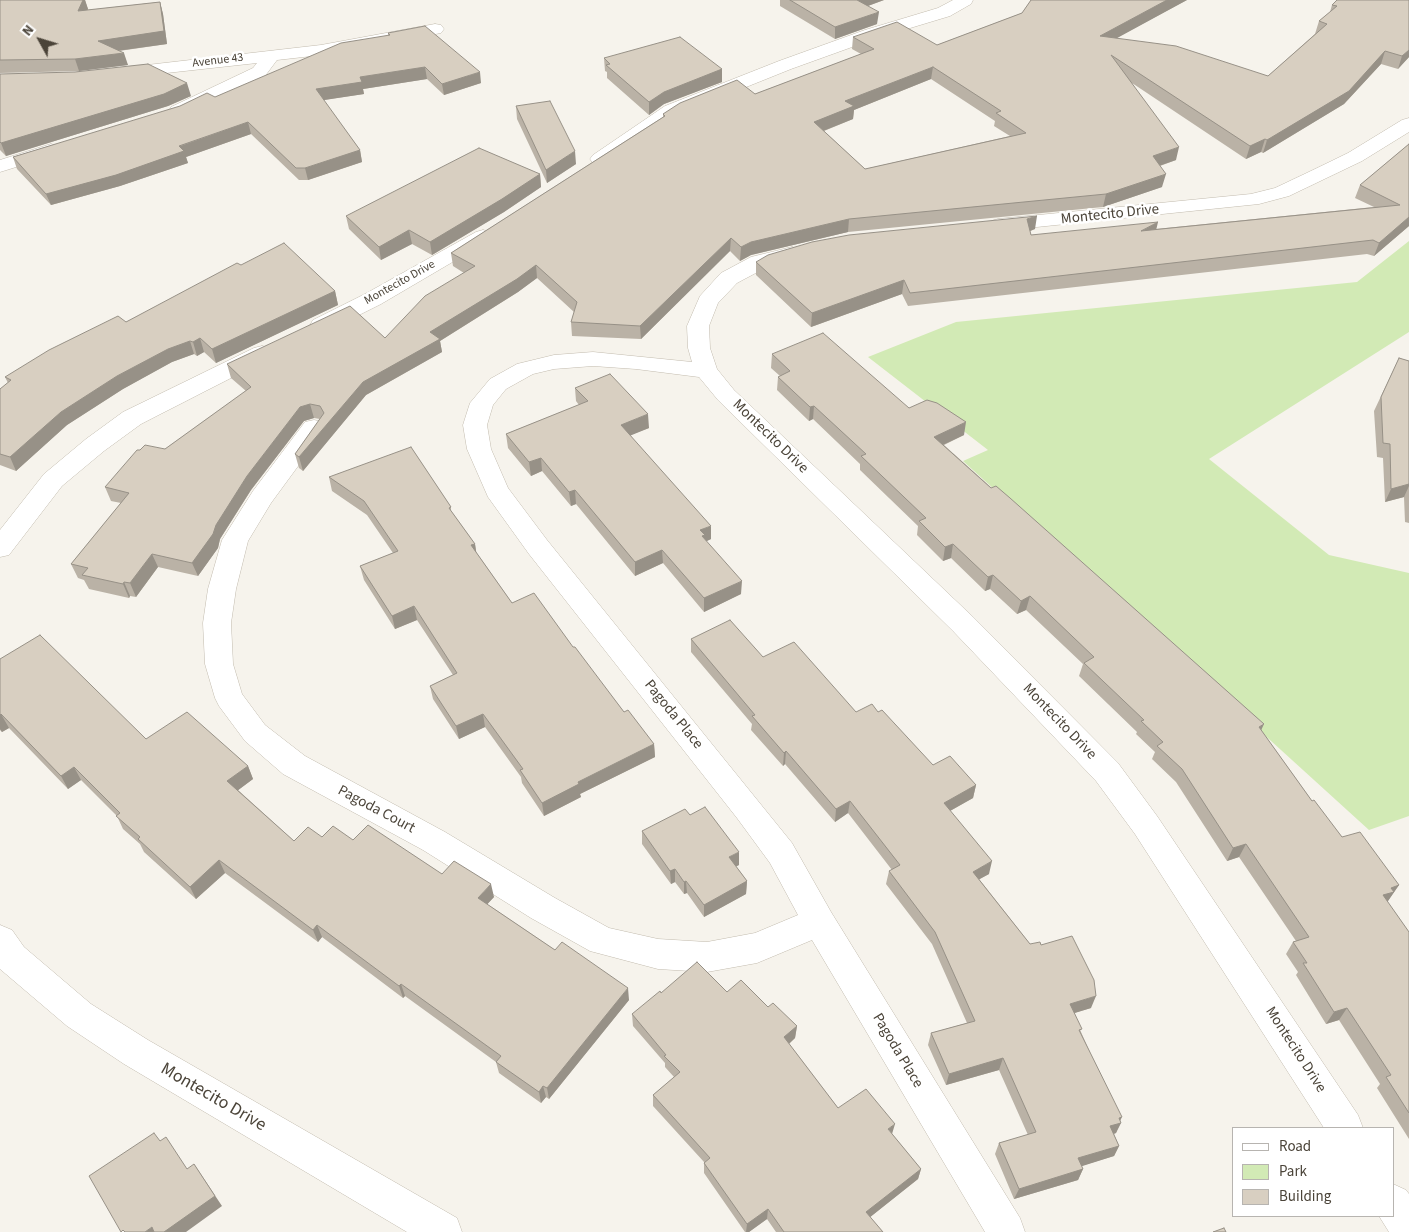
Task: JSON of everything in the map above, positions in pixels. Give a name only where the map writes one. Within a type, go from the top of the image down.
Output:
[{"type":"street","points":[[583,170],[672,110],[785,64],[871,34],[944,12],[966,0]]},
{"type":"street","name":"Avenue 43","points":[[108,74],[321,50],[435,29]]},
{"type":"street","points":[[158,118],[176,112],[259,72],[272,55]]},
{"type":"street","name":"Montecito Drive","points":[[979,227],[1252,200],[1282,192],[1356,157],[1409,124]]},
{"type":"street","points":[[0,166],[65,146]]},
{"type":"street","name":"Montecito Drive","points":[[307,331],[373,299],[434,266],[497,228]]},
{"type":"street","name":"Montecito Drive","points":[[816,247],[759,262],[729,278],[708,301],[698,326],[698,348],[706,371],[726,395],[962,624],[1107,772],[1157,841],[1344,1127]]},
{"type":"street","points":[[0,548],[53,480],[95,445],[132,418],[280,344]]},
{"type":"street","name":"Pagoda Place","points":[[706,371],[636,362],[593,359],[554,362],[525,369],[498,384],[482,403],[475,425],[479,449],[497,491],[544,554],[748,809],[781,854],[819,922],[1006,1232]]},
{"type":"street","name":"Pagoda Court","points":[[314,428],[262,497],[235,540],[222,589],[218,623],[219,664],[229,698],[255,733],[294,766],[434,841],[543,908],[602,941],[658,954],[707,957],[757,948],[819,922]]},
{"type":"street","name":"Montecito Drive","points":[[0,940],[12,958],[79,1015],[144,1057],[443,1232]]},
{"type":"street","points":[[1394,1205],[1409,1228]]},
{"type":"green space","points":[[1409,241],[1409,332],[1209,459],[1329,555],[1409,573],[1409,816],[1369,830],[963,461],[988,450],[868,357],[956,322],[1357,282]]},
{"type":"building","points":[[0,0],[83,0],[78,11],[160,2],[164,31],[98,41],[124,53],[75,59],[0,60]]},
{"type":"building","points":[[790,0],[857,0],[879,12],[835,27]]},
{"type":"building","points":[[1031,0],[1167,0],[1100,36],[1176,46],[1268,76],[1327,24],[1319,21],[1337,6],[1332,5],[1337,0],[1409,0],[1409,50],[1402,56],[1385,51],[1349,91],[1267,140],[1265,139],[1250,146],[1111,55],[1179,147],[1153,156],[1166,174],[1106,194],[849,219],[751,242],[741,247],[731,238],[640,326],[571,322],[577,302],[536,265],[517,279],[430,332],[440,339],[363,382],[299,457],[295,454],[324,413],[320,406],[310,404],[300,407],[247,476],[216,525],[213,534],[192,563],[152,554],[130,583],[124,582],[123,584],[82,575],[88,568],[71,564],[129,493],[105,487],[137,450],[140,450],[145,445],[165,449],[251,387],[227,364],[350,306],[385,338],[425,296],[475,266],[451,253],[665,116],[663,114],[680,103],[737,80],[755,94],[874,49],[853,37],[897,22],[937,45],[1022,13]],"holes":[[[933,67],[1001,111],[996,113],[1026,133],[865,169],[814,122],[854,106],[845,101]]]},
{"type":"building","points":[[425,26],[480,72],[442,84],[425,67],[360,77],[362,82],[316,89],[360,150],[305,168],[296,168],[248,122],[179,146],[184,151],[116,175],[46,194],[13,157],[180,106],[207,93],[215,97],[341,43],[390,35],[388,33]]},
{"type":"building","points":[[680,37],[722,69],[664,92],[649,102],[606,65],[610,64],[604,58]]},
{"type":"building","points":[[148,64],[187,83],[164,94],[0,142],[0,74],[75,72]]},
{"type":"building","points":[[550,101],[575,151],[546,170],[516,106]]},
{"type":"building","points":[[1409,144],[1409,217],[1379,243],[1373,240],[910,293],[904,280],[812,313],[756,262],[768,255],[812,242],[849,235],[1037,216],[1027,219],[1031,235],[1158,222],[1141,231],[1400,205],[1360,185]]},
{"type":"building","points":[[479,148],[540,174],[430,242],[409,230],[379,247],[346,216]]},
{"type":"building","points":[[284,243],[335,291],[212,349],[200,338],[193,342],[190,341],[168,349],[117,376],[61,412],[10,457],[0,454],[0,389],[11,380],[5,377],[49,350],[118,316],[126,322],[237,263],[241,265]]},
{"type":"building","points":[[823,333],[909,408],[927,400],[937,403],[966,422],[934,437],[991,488],[996,486],[1010,498],[1264,724],[1259,727],[1312,801],[1314,800],[1342,837],[1360,832],[1399,885],[1391,888],[1394,892],[1383,895],[1409,932],[1409,1113],[1386,1077],[1391,1075],[1347,1008],[1334,1012],[1303,963],[1307,963],[1293,942],[1309,937],[1246,844],[1233,848],[1182,769],[1157,746],[1163,742],[1141,721],[1144,720],[1084,663],[1094,657],[1030,596],[1021,601],[993,575],[988,577],[953,544],[945,547],[919,521],[926,518],[861,456],[866,454],[814,406],[810,407],[778,377],[790,371],[772,354]]},
{"type":"building","points":[[1399,358],[1409,361],[1409,484],[1391,489],[1390,444],[1383,443],[1381,397]]},
{"type":"building","points":[[610,374],[648,414],[621,425],[711,526],[700,530],[705,535],[702,536],[742,581],[704,598],[662,550],[635,562],[575,490],[569,492],[541,458],[529,462],[506,434],[588,401],[575,388]]},
{"type":"building","points":[[411,447],[451,507],[449,508],[475,544],[471,545],[512,603],[534,593],[624,712],[628,710],[654,744],[578,782],[579,784],[542,803],[520,770],[523,769],[483,714],[456,726],[430,686],[457,673],[414,606],[392,616],[360,566],[398,551],[364,501],[329,477]]},
{"type":"building","points":[[730,620],[763,657],[794,642],[856,712],[872,704],[878,712],[882,710],[933,765],[950,756],[976,785],[944,803],[992,861],[973,872],[1030,944],[1040,942],[1041,945],[1072,936],[1094,980],[1096,996],[1070,1004],[1082,1029],[1079,1030],[1122,1117],[1119,1118],[1121,1123],[1110,1126],[1119,1146],[1078,1158],[1083,1169],[1019,1189],[999,1143],[1036,1132],[1003,1058],[949,1074],[931,1033],[975,1021],[935,932],[889,871],[900,865],[850,801],[836,809],[786,751],[784,753],[752,716],[755,715],[691,639]]},
{"type":"building","points":[[40,635],[146,739],[187,712],[248,766],[227,781],[294,841],[308,827],[322,837],[333,826],[353,840],[368,825],[442,874],[454,861],[491,884],[478,898],[555,950],[562,942],[628,988],[547,1088],[543,1086],[539,1092],[496,1062],[501,1056],[401,984],[399,986],[317,925],[313,930],[219,860],[190,887],[138,839],[140,837],[116,816],[120,813],[74,767],[61,776],[0,715],[0,659]]},
{"type":"building","points":[[705,807],[739,852],[729,857],[747,881],[704,905],[675,869],[670,871],[642,831],[685,809],[690,815]]},
{"type":"building","points":[[697,962],[727,992],[741,980],[768,1007],[773,1003],[797,1026],[784,1037],[838,1108],[866,1089],[895,1124],[888,1129],[921,1169],[866,1212],[883,1232],[784,1232],[768,1209],[747,1224],[704,1163],[710,1158],[653,1095],[680,1072],[664,1056],[666,1055],[632,1014],[660,991],[661,993]]},
{"type":"building","points":[[154,1133],[160,1141],[166,1137],[187,1169],[194,1164],[215,1196],[164,1232],[154,1232],[152,1227],[145,1232],[125,1232],[123,1230],[121,1232],[89,1176]]},
{"type":"building","points":[[1224,1228],[1226,1232],[1213,1232]]}]
